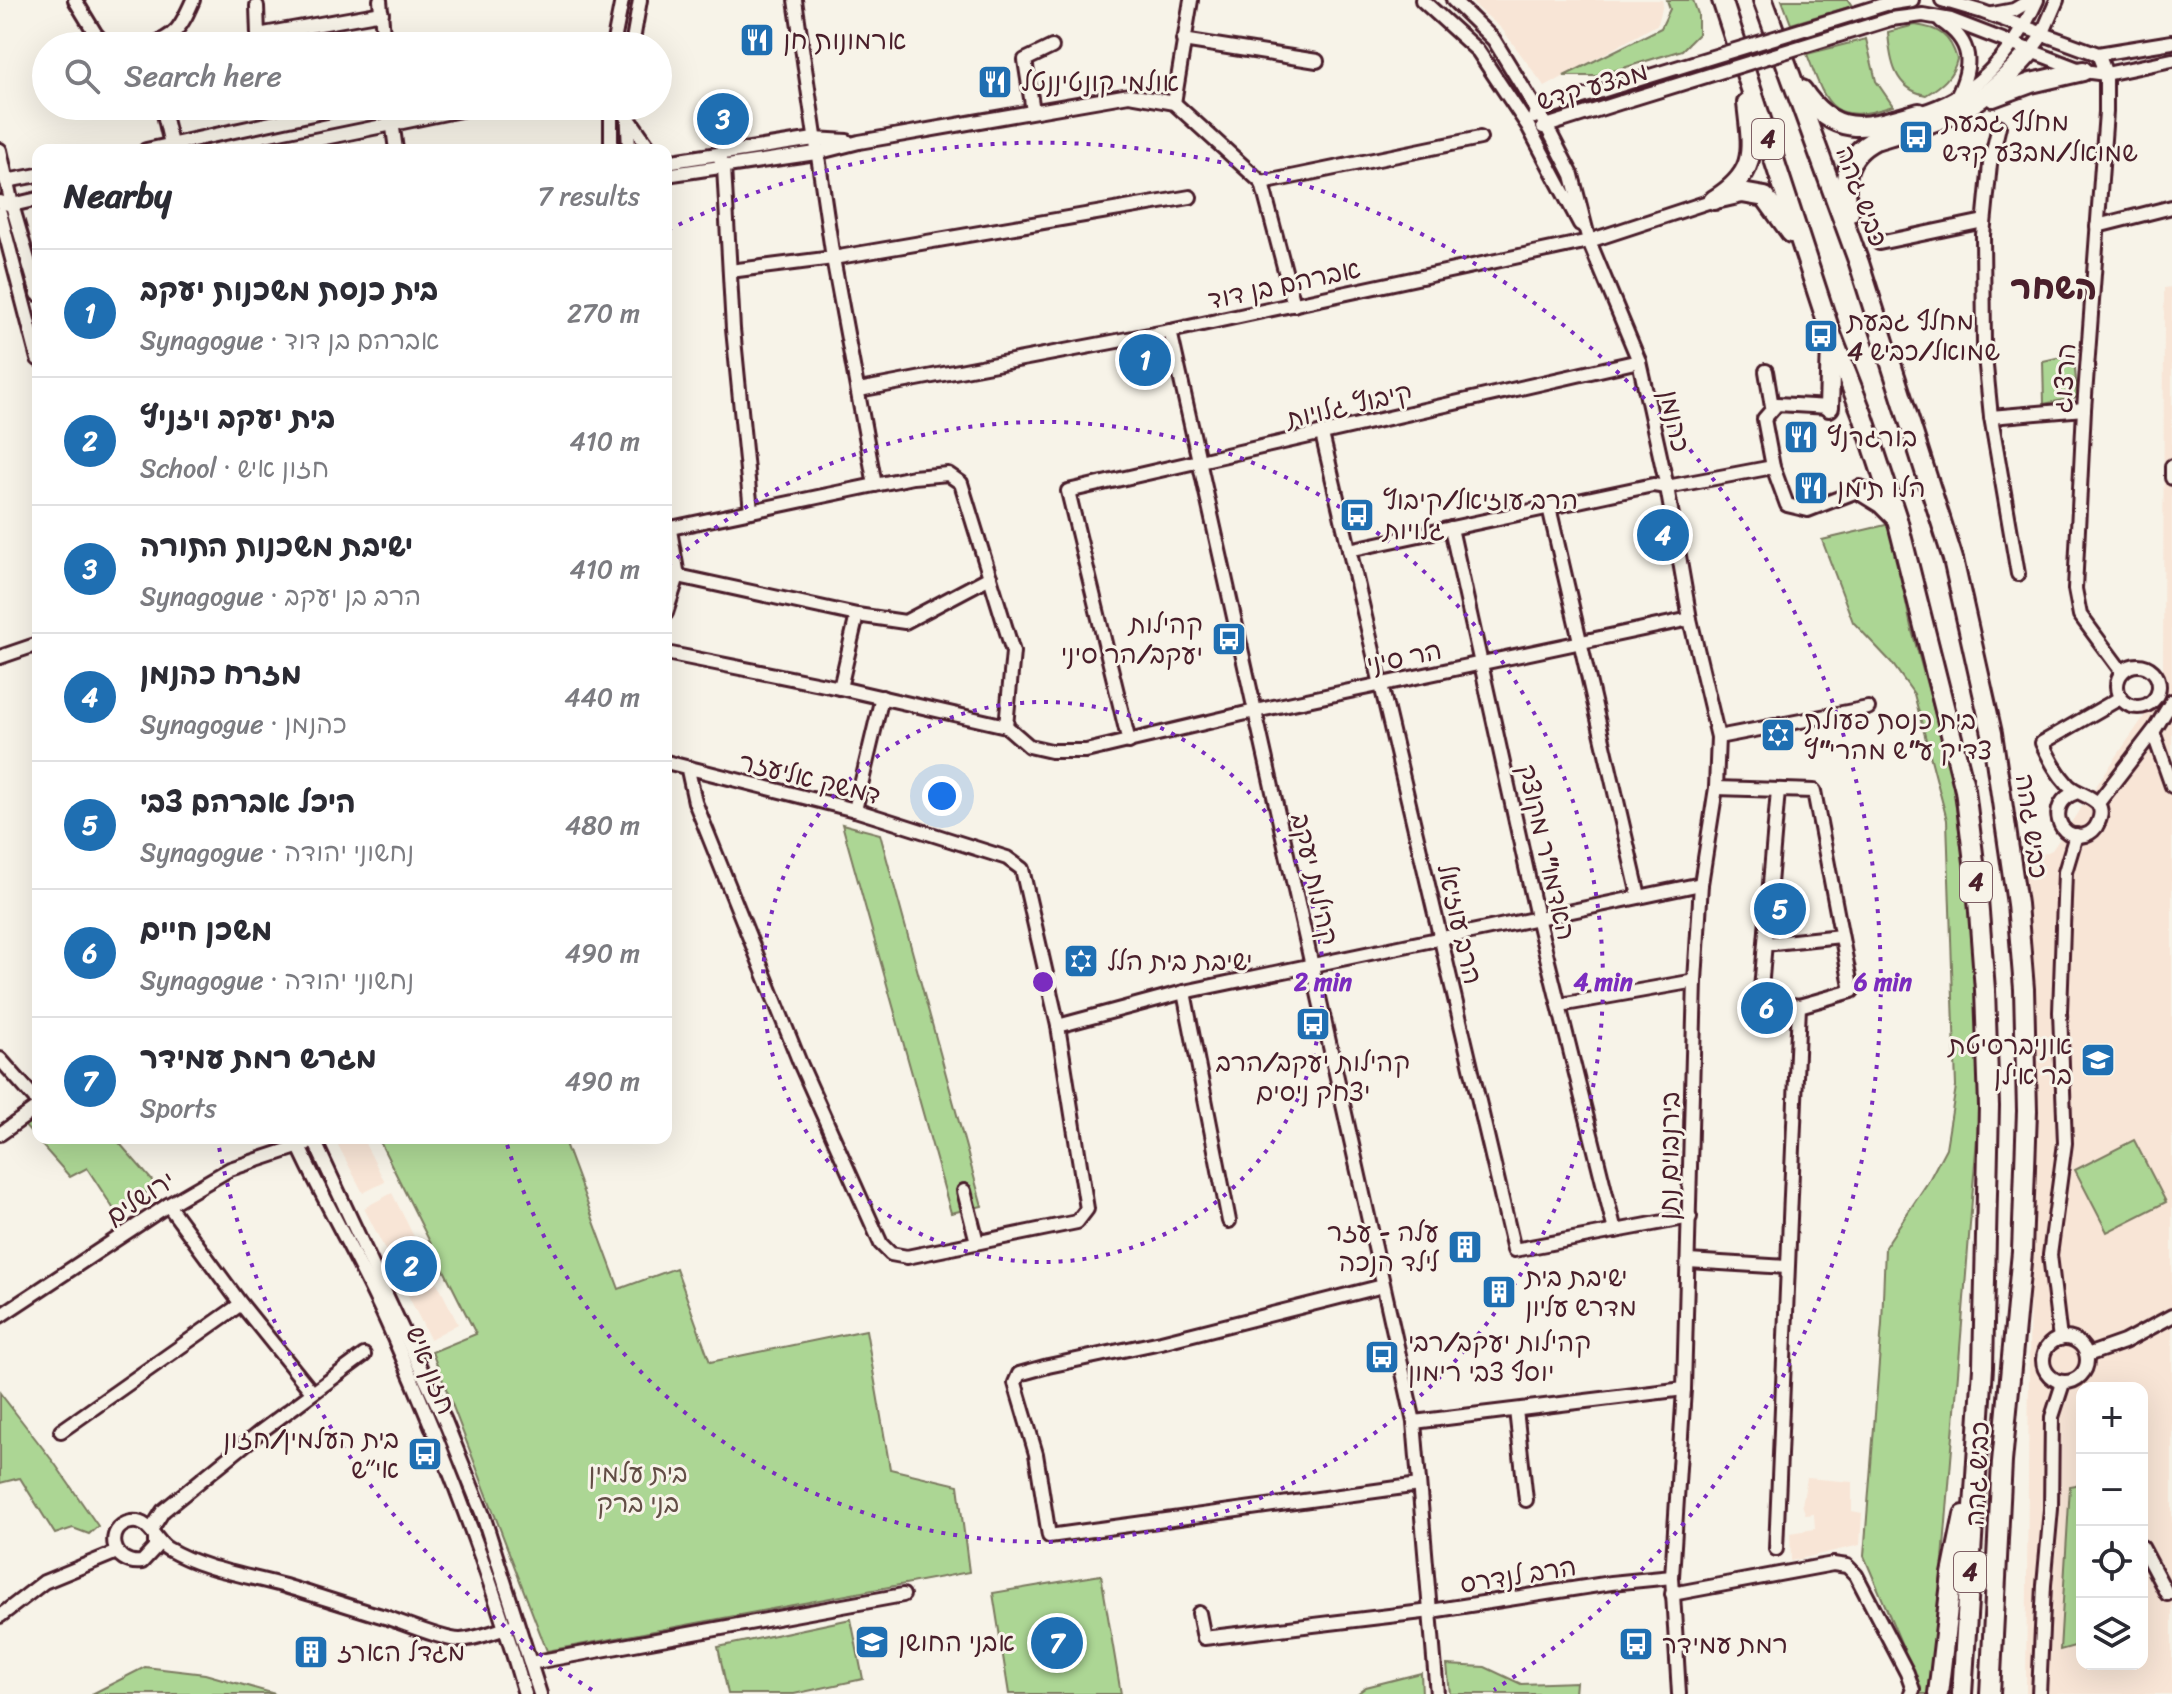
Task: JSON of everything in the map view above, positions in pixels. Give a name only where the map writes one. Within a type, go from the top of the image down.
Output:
[{"type":"highway","name":"כביש גהה","points":[[1722,0],[1831,334],[1863,416],[1897,519],[1965,790],[1985,990],[1989,1106],[1983,1367],[1962,1694]]},
{"type":"highway","name":"כביש גהה","points":[[1763,0],[1859,263],[1953,559],[1992,733],[2017,904],[2024,989],[2027,1111],[2022,1252],[2002,1462],[1990,1694]]},
{"type":"highway","points":[[1859,263],[1845,196],[1847,166],[1853,156],[1875,140],[1939,121],[1962,103],[1998,86],[2030,52]]},
{"type":"highway","points":[[1714,200],[1736,184],[1748,166],[1751,140],[1744,68]]},
{"type":"highway","points":[[1788,69],[1817,109],[1839,125],[1868,127],[1919,113]]},
{"type":"highway","points":[[1962,103],[2083,71]]},
{"type":"highway","points":[[1714,200],[1742,193],[1765,197],[1789,229],[1812,274]]},
{"type":"highway","points":[[1829,407],[1831,334]]},
{"type":"highway","points":[[1860,490],[1881,503],[1897,519]]},
{"type":"highway","points":[[1938,1694],[1952,1574],[1978,1450]]},
{"type":"highway","points":[[1999,1563],[2001,1694]]},
{"type":"street","points":[[75,0],[94,32]]},
{"type":"street","points":[[176,32],[183,24],[193,0]]},
{"type":"street","points":[[616,32],[622,0]]},
{"type":"street","points":[[634,32],[640,0]]},
{"type":"street","points":[[795,0],[833,258],[875,485]]},
{"type":"street","points":[[1174,103],[1191,0]]},
{"type":"street","points":[[1422,0],[1478,51],[1528,126],[1589,241]]},
{"type":"street","name":"כהנמן","points":[[1453,0],[1494,40],[1538,111],[1572,175],[1589,241],[1639,361],[1667,487],[1690,619],[1718,737]]},
{"type":"street","name":"מבצע קדש","points":[[1528,126],[1538,111],[1886,4],[1912,0]]},
{"type":"street","points":[[1942,0],[2098,54],[2172,42]]},
{"type":"street","points":[[1988,15],[2014,10],[2034,0]]},
{"type":"street","points":[[1919,113],[1962,103],[2012,45],[2034,0]]},
{"type":"street","points":[[2030,52],[2057,0]]},
{"type":"street","points":[[257,6],[258,32]]},
{"type":"street","points":[[271,32],[381,6],[383,32]]},
{"type":"street","name":"מבצע קדש","points":[[1528,126],[1547,127],[1891,19],[1923,15],[1964,24],[2083,71],[2106,74],[2172,60]]},
{"type":"street","points":[[1935,17],[1955,31],[1967,54],[1962,103]]},
{"type":"street","points":[[2050,18],[2069,46]]},
{"type":"street","points":[[1183,40],[1317,61]]},
{"type":"street","points":[[1033,111],[1025,60],[1052,47]]},
{"type":"street","points":[[2098,54],[2106,74]]},
{"type":"street","name":"הרצוג","points":[[2106,74],[2104,168],[2084,409],[2075,589],[2080,615],[2122,672]]},
{"type":"street","points":[[672,161],[721,162],[816,153],[859,142],[1129,95],[1174,103],[1262,183],[1294,305]]},
{"type":"street","points":[[165,120],[171,144],[284,120]]},
{"type":"street","points":[[392,120],[395,144]]},
{"type":"street","points":[[294,144],[408,120]]},
{"type":"street","points":[[610,120],[611,144]]},
{"type":"street","points":[[627,120],[629,144]]},
{"type":"street","points":[[633,120],[647,144]]},
{"type":"street","points":[[1999,126],[1990,164],[1984,221],[1984,346],[1991,417],[2018,574]]},
{"type":"street","points":[[1262,183],[1480,138]]},
{"type":"street","points":[[672,174],[814,139],[859,142]]},
{"type":"street","points":[[0,150],[6,181],[6,203],[32,277]]},
{"type":"street","points":[[721,162],[751,511]]},
{"type":"street","points":[[6,181],[32,176]]},
{"type":"street","points":[[0,195],[6,181]]},
{"type":"street","points":[[730,271],[833,258],[1190,197]]},
{"type":"street","points":[[6,203],[32,200]]},
{"type":"street","name":"אברהם בן דוד","points":[[859,390],[1170,331],[1589,241],[1714,200]]},
{"type":"street","points":[[2097,226],[2172,207]]},
{"type":"street","points":[[0,213],[32,328]]},
{"type":"street","points":[[1879,243],[1984,221]]},
{"type":"street","name":"קהילות יעקב","points":[[1170,331],[1414,1422],[1437,1694]]},
{"type":"street","name":"קיבוץ גלויות","points":[[1129,742],[1068,491],[1639,361]]},
{"type":"street","points":[[1766,371],[1772,407]]},
{"type":"street","points":[[1829,407],[1777,404],[1764,419],[1773,467],[1787,505],[1808,510],[1860,490]]},
{"type":"street","points":[[1991,417],[2084,409]]},
{"type":"street","name":"הרב עוזיאל","points":[[1322,434],[1514,1250],[1690,1217]]},
{"type":"street","points":[[2172,466],[2172,478]]},
{"type":"street","points":[[1349,550],[1653,485],[1667,487],[1773,467]]},
{"type":"street","points":[[672,529],[913,477],[948,474],[961,483],[1013,652],[1006,726],[672,654]]},
{"type":"street","points":[[1549,507],[1639,896]]},
{"type":"street","name":"האדמו\"ר מקוצק","points":[[1451,528],[1537,917],[1615,1231]]},
{"type":"street","points":[[672,548],[678,576],[672,594]]},
{"type":"street","points":[[678,576],[857,615],[905,622],[990,577]]},
{"type":"street","points":[[840,688],[857,615]]},
{"type":"street","name":"הר סיני","points":[[1006,726],[1029,746],[1051,751],[1086,751],[1255,711],[1690,619]]},
{"type":"street","points":[[0,657],[32,646]]},
{"type":"street","points":[[2134,665],[2148,667],[2158,678],[2160,685],[2156,698],[2145,707],[2130,707],[2120,698],[2117,685],[2122,672],[2134,665]]},
{"type":"street","points":[[855,810],[882,697]]},
{"type":"street","points":[[2075,793],[2055,770],[2042,743],[2120,698]]},
{"type":"street","points":[[2098,803],[2153,732],[2172,701]]},
{"type":"street","points":[[1718,737],[1868,708]]},
{"type":"street","points":[[2153,732],[2168,762],[2172,786]]},
{"type":"street","name":"בירנבוים נתן","points":[[1679,1694],[1672,1577],[1684,1389],[1695,981],[1701,884],[1716,788],[1718,737]]},
{"type":"street","name":"דמשק אליעזר","points":[[672,764],[855,810],[1007,858],[1022,869],[1058,1026],[1087,1209],[1077,1222],[977,1242]]},
{"type":"street","points":[[688,770],[695,802],[800,1063],[881,1244],[891,1254],[907,1257],[977,1242],[964,1191]]},
{"type":"street","points":[[1716,788],[1814,791],[1852,991],[1799,1006],[1760,1001],[1778,790]]},
{"type":"street","points":[[2075,793],[2089,795],[2098,803],[2101,812],[2097,826],[2086,834],[2076,835],[2060,825],[2057,812],[2063,800],[2075,793]]},
{"type":"street","points":[[2060,1339],[2050,1255],[2065,1143],[2060,1012],[2065,872],[2076,835]]},
{"type":"street","points":[[1058,1026],[1184,992],[1701,884]]},
{"type":"street","points":[[1765,944],[1841,936]]},
{"type":"street","points":[[1560,1005],[1695,981]]},
{"type":"street","points":[[1184,992],[1229,1221]]},
{"type":"street","points":[[1776,1549],[1799,1006]]},
{"type":"street","points":[[0,1060],[32,1098]]},
{"type":"street","points":[[0,1134],[32,1110]]},
{"type":"street","name":"ירושלים","points":[[0,1316],[168,1205],[230,1169],[292,1144]]},
{"type":"street","name":"חזון איש","points":[[298,1144],[390,1327],[512,1626]]},
{"type":"street","name":"חזון איש","points":[[316,1144],[445,1421],[483,1515],[512,1626]]},
{"type":"street","points":[[168,1205],[241,1304],[312,1392]]},
{"type":"street","points":[[1688,1261],[1787,1267]]},
{"type":"street","points":[[1383,1286],[1161,1342],[1048,1366],[1019,1374],[1015,1383],[1036,1454],[1049,1536],[1419,1485]]},
{"type":"street","points":[[61,1431],[241,1304]]},
{"type":"street","points":[[2087,1355],[2124,1342],[2172,1316]]},
{"type":"street","points":[[2060,1339],[2074,1339],[2087,1355],[2088,1363],[2081,1376],[2075,1381],[2063,1383],[2052,1379],[2043,1360],[2048,1347],[2060,1339]]},
{"type":"street","points":[[364,1355],[312,1392],[163,1511],[153,1534],[155,1548],[142,1562],[127,1561],[117,1552],[114,1540],[121,1527],[133,1522],[140,1523],[153,1534],[166,1548],[199,1564],[287,1587],[459,1640],[512,1626]]},
{"type":"street","points":[[2039,1694],[2051,1509],[2052,1417],[2063,1383]]},
{"type":"street","points":[[1414,1422],[1684,1389]]},
{"type":"street","points":[[1516,1410],[1526,1500]]},
{"type":"street","points":[[0,1616],[44,1582],[117,1552]]},
{"type":"street","points":[[2148,1558],[2167,1594]]},
{"type":"street","points":[[1672,1594],[1833,1564],[1847,1566],[1856,1575],[1907,1673],[1913,1690],[1911,1694]]},
{"type":"street","name":"הרב לנדרס","points":[[1199,1613],[1204,1638],[1431,1611],[1611,1583],[1672,1577]]},
{"type":"street","points":[[530,1663],[903,1595]]},
{"type":"street","points":[[512,1626],[530,1663],[540,1694]]},
{"type":"street","points":[[512,1626],[525,1694]]},
{"type":"shaded area","points":[[1469,0],[1662,0],[1663,4],[1658,24],[1545,87],[1502,29]]},
{"type":"shaded area","name":"אוניברסיטת בר אילן","points":[[2172,287],[2172,1694],[2026,1694],[2030,1256],[2020,864],[2052,850],[2163,689],[2164,288]]},
{"type":"shaded area","points":[[365,1144],[385,1182],[363,1193],[338,1145]]},
{"type":"shaded area","points":[[392,1193],[458,1324],[430,1339],[364,1208]]},
{"type":"shaded area","points":[[1807,1478],[1852,1482],[1852,1511],[1862,1513],[1860,1545],[1791,1561],[1790,1533],[1815,1529],[1814,1514],[1806,1515],[1802,1505]]},
{"type":"green space","points":[[1667,0],[1693,0],[1698,14],[1698,34],[1682,50],[1597,76],[1564,76],[1661,28],[1670,9]]},
{"type":"green space","points":[[1782,0],[1848,0],[1852,6],[1791,24]]},
{"type":"green space","points":[[1915,25],[1931,28],[1947,38],[1957,59],[1946,80],[1926,95],[1915,92],[1900,80],[1890,53],[1888,32]]},
{"type":"green space","points":[[1866,39],[1876,81],[1893,106],[1857,114],[1844,112],[1827,99],[1807,54]]},
{"type":"green space","points":[[2074,354],[2077,397],[2044,404],[2043,361]]},
{"type":"green space","points":[[1890,524],[1911,627],[1951,772],[1966,879],[1978,1029],[1978,1125],[1940,1597],[1928,1694],[1918,1694],[1913,1671],[1864,1556],[1885,1247],[1928,1182],[1946,1148],[1956,1087],[1947,820],[1914,694],[1891,662],[1853,622],[1822,540]]},
{"type":"green space","points":[[842,824],[880,834],[982,1206],[951,1213]]},
{"type":"green space","points":[[32,1117],[32,1134],[23,1124]]},
{"type":"green space","points":[[2134,1140],[2166,1202],[2107,1232],[2075,1170]]},
{"type":"green space","points":[[41,1144],[120,1144],[156,1185],[117,1214],[87,1168],[70,1177]]},
{"type":"green space","name":"בית עלמין בני ברק","points":[[381,1144],[565,1144],[619,1289],[676,1268],[710,1362],[866,1330],[890,1469],[958,1485],[969,1572],[547,1651],[432,1352],[476,1334]]},
{"type":"green space","points":[[0,1393],[98,1526],[89,1534],[73,1528],[55,1534],[20,1478],[0,1483]]},
{"type":"green space","points":[[2076,1485],[2076,1646],[2060,1650],[2070,1486]]},
{"type":"green space","points":[[1101,1575],[1121,1694],[1009,1694],[993,1593]]},
{"type":"green space","points":[[851,1619],[863,1679],[794,1694],[728,1694],[718,1647]]},
{"type":"green space","points":[[1447,1665],[1485,1667],[1521,1684],[1576,1682],[1575,1694],[1450,1694]]},
{"type":"green space","points":[[145,1667],[205,1674],[275,1694],[92,1694]]},
{"type":"green space","points":[[1421,1673],[1422,1694],[1357,1694],[1366,1687]]},
{"type":"place","name":"ארמונות חן","points":[[757,40]]},
{"type":"place","name":"אולמי קונטיננטל","points":[[995,82]]},
{"type":"place","name":"ישיבת משכנות התורה","points":[[723,119]]},
{"type":"place","name":"מחלף גבעת שמואל/מבצע קדש","points":[[1916,137]]},
{"type":"place","name":"מחלף גבעת שמואל/כביש 4","points":[[1821,336]]},
{"type":"place","name":"בית כנסת משכנות יעקב","points":[[1145,360]]},
{"type":"place","name":"בורגרנץ","points":[[1801,437]]},
{"type":"place","name":"הלו תימן","points":[[1811,488]]},
{"type":"place","name":"הרב עוזיאל/קיבוץ גלויות","points":[[1357,515]]},
{"type":"place","name":"מזרח כהנמן","points":[[1663,535]]},
{"type":"place","name":"קהילות יעקב/הר סיני","points":[[1229,639]]},
{"type":"place","name":"בית כנסת פעולת צדיק ע\"ש מהרי\"ץ","points":[[1778,735]]},
{"type":"place","name":"היכל אברהם צבי","points":[[1780,909]]},
{"type":"place","name":"ישיבת בית הלל","points":[[1081,961]]},
{"type":"place","name":"משכן חיים","points":[[1767,1008]]},
{"type":"place","name":"קהילות יעקב/הרב יצחק ניסים","points":[[1313,1024]]},
{"type":"place","name":"אוניברסיטת בר אילן","points":[[2098,1060]]},
{"type":"place","name":"עלה - עזר לילד הנכה","points":[[1465,1247]]},
{"type":"place","name":"בית יעקב ויזניץ","points":[[411,1266]]},
{"type":"place","name":"ישיבת בית מדרש עליון","points":[[1499,1292]]},
{"type":"place","name":"קהילות יעקב/רבי יוסף צבי רימון","points":[[1382,1357]]},
{"type":"place","name":"בית העלמין/חזון אי״ש","points":[[425,1454]]},
{"type":"place","name":"אבני החושן","points":[[872,1642]]},
{"type":"place","name":"מגרש רמת עמידר","points":[[1057,1643]]},
{"type":"place","name":"רמת עמידר","points":[[1636,1644]]},
{"type":"place","name":"מגדל הארז","points":[[311,1652]]},
{"type":"district","name":"השחר","points":[[2054,287]]}]
